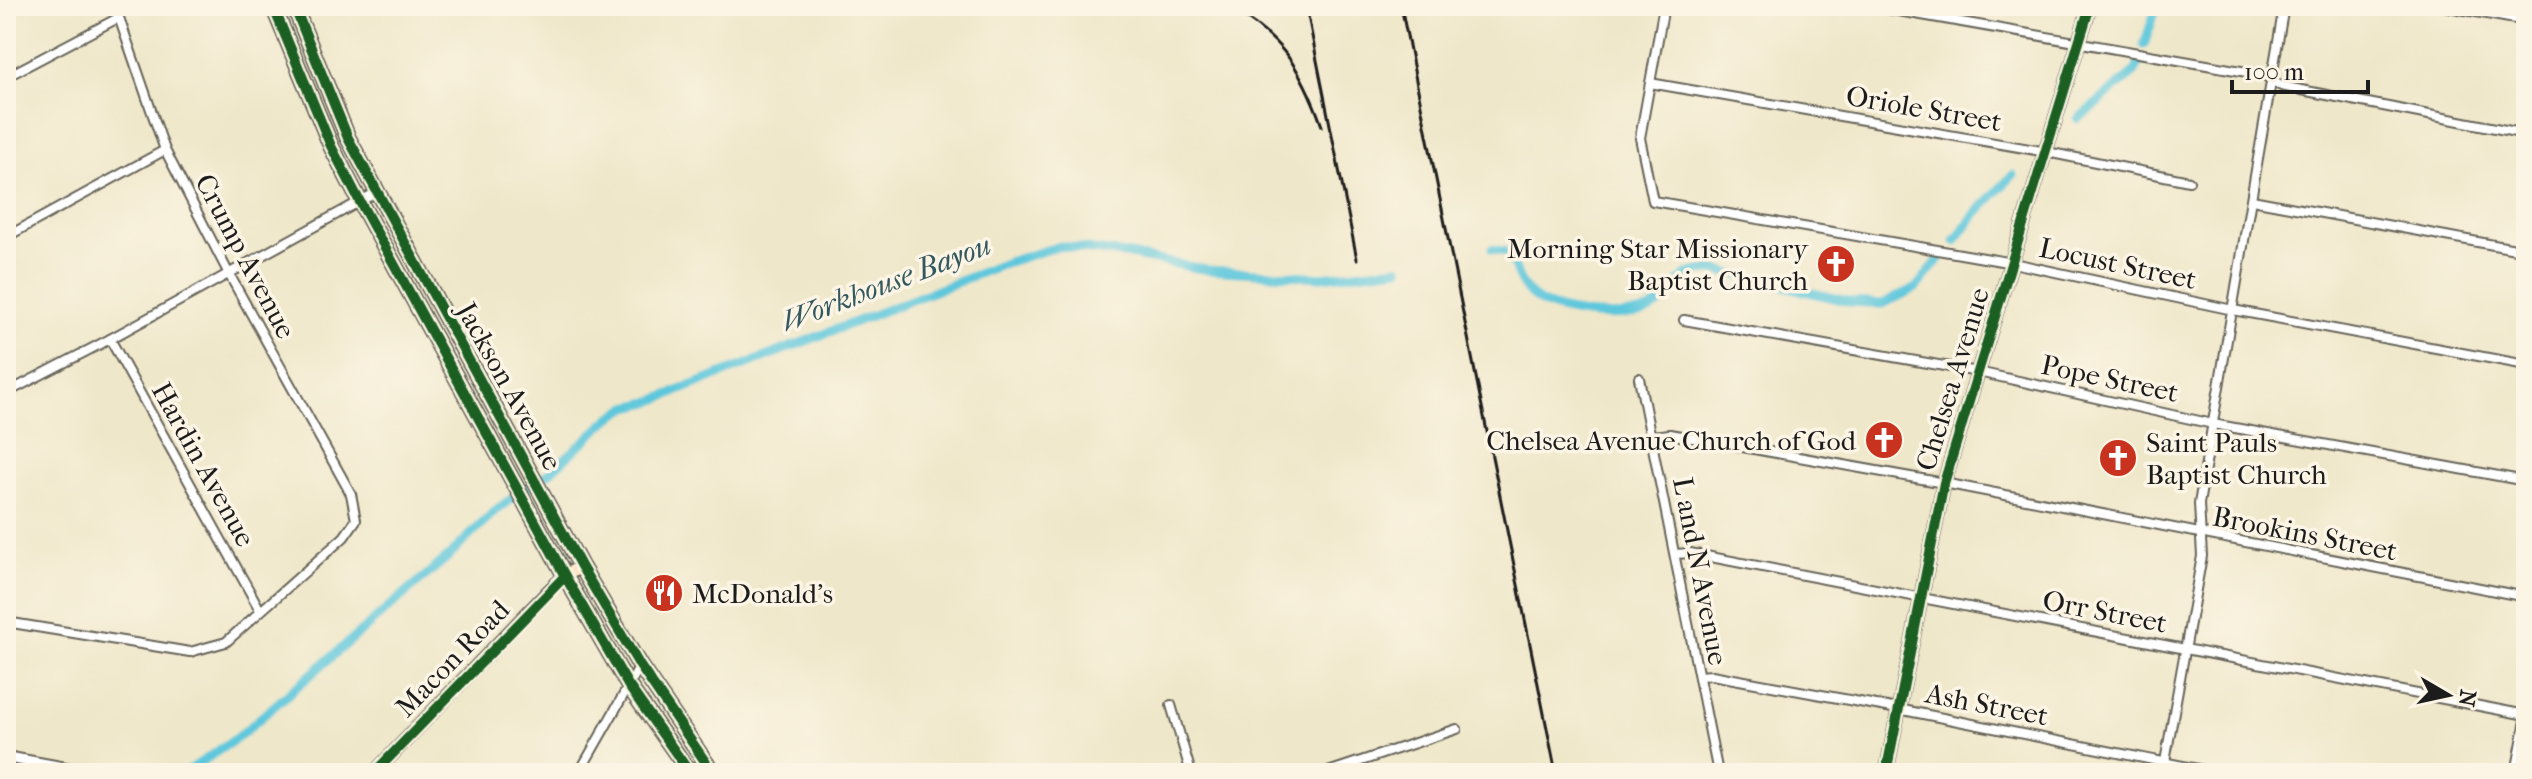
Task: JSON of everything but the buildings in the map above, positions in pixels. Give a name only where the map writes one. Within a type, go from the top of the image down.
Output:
[{"type":"main road","name":"Jackson Avenue","points":[[273,6],[331,146],[360,202],[565,576],[628,685],[690,773]]},
{"type":"main road","name":"Jackson Avenue","points":[[294,6],[348,138],[581,566],[640,666],[713,773]]},
{"type":"main road","name":"Chelsea Avenue","points":[[1886,773],[1944,483],[2090,6]]},
{"type":"main road","name":"Macon Road","points":[[374,773],[565,576],[581,566]]},
{"type":"street","name":"Crump Avenue","points":[[115,6],[165,150],[229,274],[351,494],[356,520],[344,537],[260,610]]},
{"type":"street","points":[[1650,83],[1664,6]]},
{"type":"street","points":[[1870,6],[2264,75],[2281,86],[2526,134]]},
{"type":"street","points":[[2163,773],[2202,556],[2199,504],[2284,6]]},
{"type":"street","points":[[2443,6],[2526,21]]},
{"type":"street","points":[[6,77],[118,18]]},
{"type":"street","name":"Oriole Street","points":[[1650,83],[2047,152],[2189,181]]},
{"type":"street","name":"Locust Street","points":[[1650,83],[1640,138],[1653,201],[2013,263],[2233,310],[2526,365]]},
{"type":"street","points":[[6,237],[165,150]]},
{"type":"street","points":[[6,393],[377,192]]},
{"type":"street","points":[[2252,200],[2526,251]]},
{"type":"street","name":"Pope Street","points":[[1684,320],[1978,372],[2213,424],[2526,481]]},
{"type":"street","name":"Hardin Avenue","points":[[110,339],[260,610]]},
{"type":"street","name":"L and N Avenue","points":[[1639,378],[1718,773]]},
{"type":"street","name":"Brookins Street","points":[[1652,436],[1670,434],[1944,483],[2202,536],[2526,597]]},
{"type":"street","name":"Orr Street","points":[[1675,554],[1690,553],[1919,596],[2526,717]]},
{"type":"street","points":[[6,622],[190,652],[226,642],[260,610]]},
{"type":"street","points":[[579,773],[640,666]]},
{"type":"street","name":"Ash Street","points":[[1699,676],[1712,675],[1898,709],[2218,773]]},
{"type":"street","points":[[1171,705],[1191,773]]},
{"type":"street","points":[[2516,773],[2526,717]]},
{"type":"street","points":[[1325,773],[1457,729]]},
{"type":"street","points":[[6,757],[93,773]]},
{"type":"waterway","name":"Workhouse Bayou","points":[[2144,45],[2157,6]]},
{"type":"waterway","name":"Workhouse Bayou","points":[[2078,119],[2135,72],[2139,63]]},
{"type":"waterway","name":"Workhouse Bayou","points":[[1955,241],[1976,213],[2013,175]]},
{"type":"waterway","name":"Workhouse Bayou","points":[[188,771],[237,738],[450,555],[497,509],[549,473],[610,418],[628,407],[650,402],[1011,261],[1060,246],[1208,270],[1322,277],[1399,268]]},
{"type":"waterway","name":"Workhouse Bayou","points":[[1492,249],[1510,253],[1524,286],[1542,303],[1572,312],[1608,316],[1651,309],[1690,273],[1715,270],[1851,302],[1883,304],[1916,288],[1940,258]]},
{"type":"railway","points":[[1226,6],[1261,29],[1287,55],[1306,87],[1322,126]]},
{"type":"railway","points":[[1306,6],[1357,259]]},
{"type":"railway","points":[[1401,6],[1556,773]]},
{"type":"cycle path","points":[[273,6],[331,146],[360,202],[565,576],[628,685],[690,773]]},
{"type":"cycle path","points":[[294,6],[348,138],[581,566],[640,666],[713,773]]},
{"type":"cycle path","points":[[1886,773],[1944,483],[2090,6]]},
{"type":"cycle path","points":[[374,773],[565,576]]},
{"type":"place","name":"Morning Star Missionary Baptist Church","points":[[1836,264]]},
{"type":"place","name":"Chelsea Avenue Church of God","points":[[1884,440]]},
{"type":"place","name":"Saint Pauls Baptist Church","points":[[2118,458]]},
{"type":"place","name":"McDonald's","points":[[664,593]]}]
